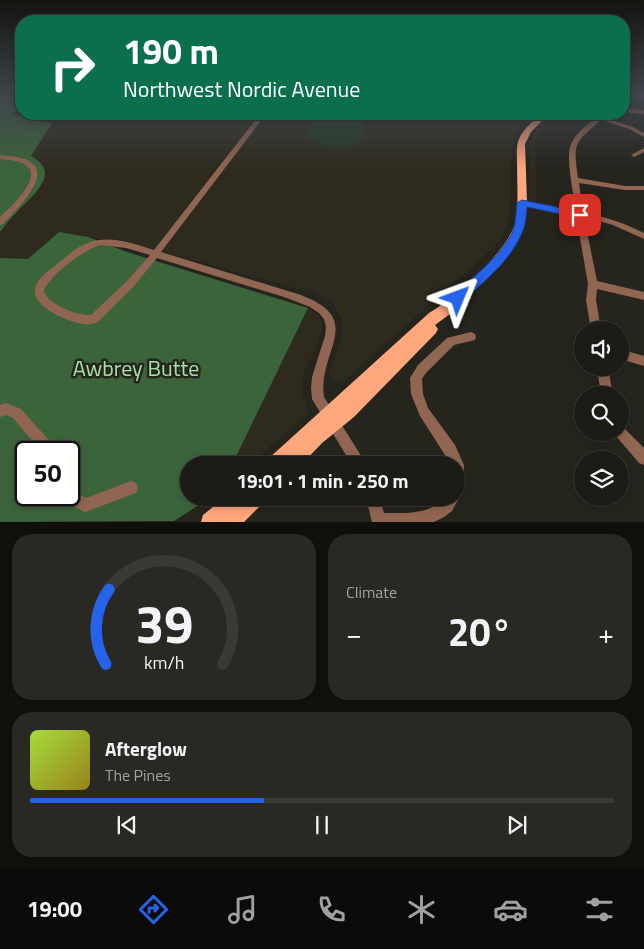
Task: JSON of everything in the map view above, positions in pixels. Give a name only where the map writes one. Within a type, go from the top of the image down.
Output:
[{"type":"main road","points":[[285,456],[330,419],[439,321],[446,310],[497,262],[508,248],[518,229],[522,203],[521,144],[529,127],[538,120]]},
{"type":"main road","points":[[297,456],[316,437],[330,419]]},
{"type":"main road","points":[[210,522],[228,506]]},
{"type":"main road","points":[[230,522],[247,506]]},
{"type":"street","points":[[258,120],[156,254],[141,272],[94,319],[84,321],[48,307],[40,299],[39,292],[42,284],[51,274],[81,251],[94,244],[105,242],[156,254],[299,299],[320,308],[326,313],[331,327],[330,339],[316,376],[315,387],[318,399],[354,456]]},
{"type":"street","points":[[595,321],[592,300],[593,284],[580,215],[572,156],[573,145],[579,136],[597,120]]},
{"type":"street","points":[[613,120],[644,135]]},
{"type":"street","points":[[634,155],[644,150]]},
{"type":"street","points":[[0,157],[16,158],[29,163],[34,170],[35,179],[27,194],[0,222]]},
{"type":"street","points":[[576,180],[625,188],[644,188]]},
{"type":"street","points":[[522,203],[624,226],[644,236]]},
{"type":"street","points":[[593,284],[644,296]]},
{"type":"street","points":[[453,456],[424,412],[417,394],[416,378],[452,341],[471,337]]},
{"type":"street","points":[[629,357],[644,361]]},
{"type":"street","points":[[0,411],[6,409],[17,413],[41,441]]},
{"type":"street","points":[[628,441],[644,458]]},
{"type":"street","points":[[80,502],[85,505],[131,488]]},
{"type":"street","points":[[375,506],[380,521],[411,520],[440,514],[448,506]]},
{"type":"shaded area","points":[[14,120],[527,120],[521,125],[514,137],[509,217],[501,239],[339,385],[329,374],[342,338],[342,319],[333,304],[316,294],[149,248],[59,232],[28,259],[0,258],[0,232],[35,193],[45,173],[41,163],[30,156]]},
{"type":"shaded area","points":[[548,120],[554,120],[541,131],[535,142],[536,201],[530,198],[530,142],[538,129]]},
{"type":"shaded area","points":[[308,308],[319,316],[323,326],[322,333],[302,378],[302,395],[309,412],[259,456],[236,456]]},
{"type":"green space","points":[[0,120],[40,120],[52,123],[31,156],[44,169],[45,176],[42,183],[0,232]]},
{"type":"green space","points":[[312,120],[363,120],[362,137],[350,146],[328,147],[308,136]]},
{"type":"green space","name":"Awbrey Butte","points":[[59,232],[88,237],[127,252],[308,308],[236,456],[180,456],[180,506],[197,506],[174,521],[0,522],[0,258],[28,259]]},
{"type":"route","points":[[458,298],[497,262],[508,248],[518,229],[522,203],[580,215]]}]
